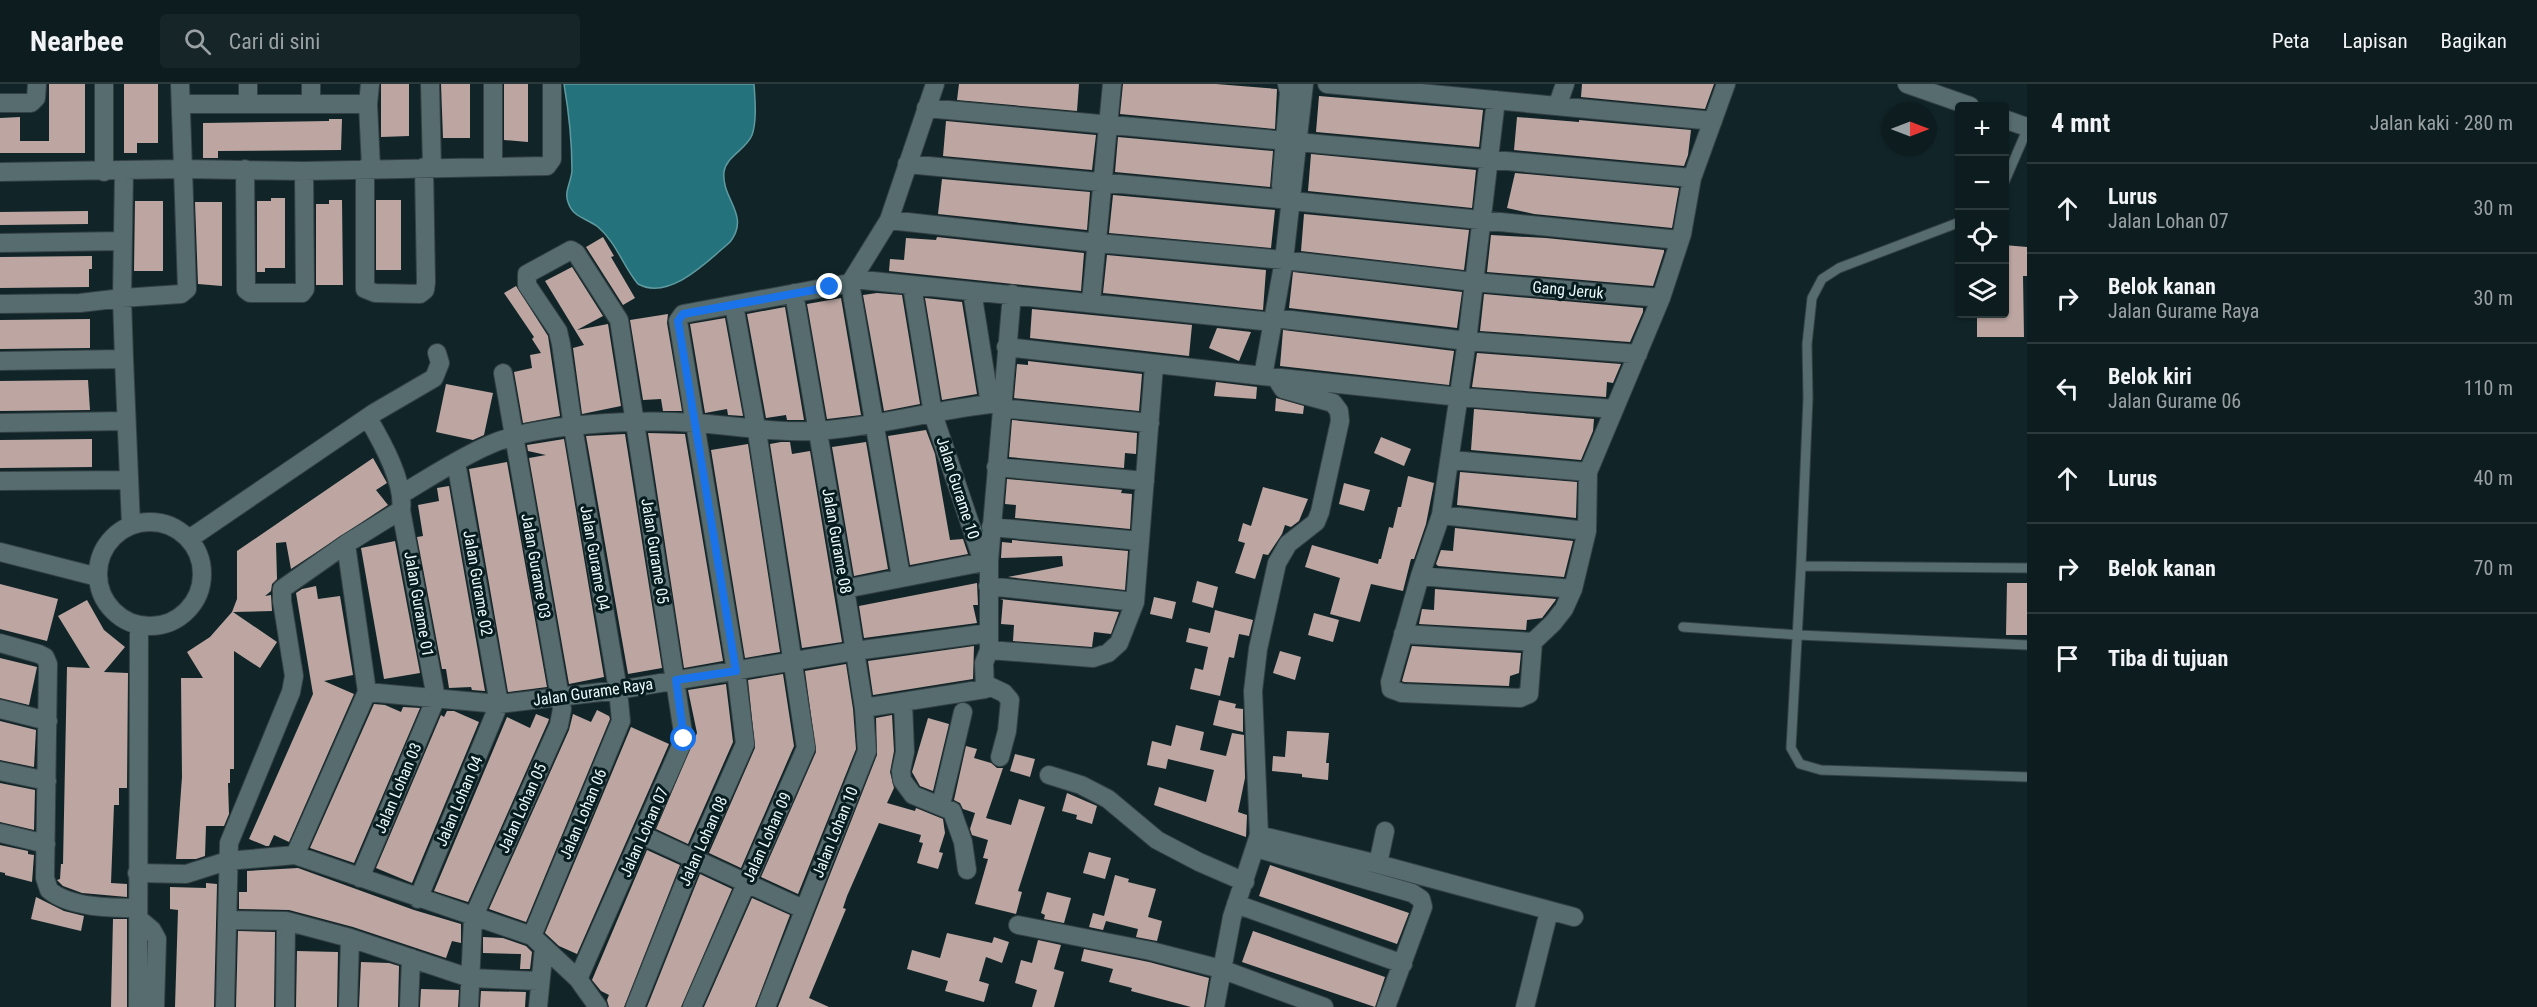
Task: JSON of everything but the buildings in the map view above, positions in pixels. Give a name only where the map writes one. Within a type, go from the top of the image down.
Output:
[{"type":"street","points":[[0,103],[31,103],[36,98],[36,84]]},
{"type":"street","points":[[104,84],[104,172]]},
{"type":"street","points":[[0,304],[80,303],[181,294],[187,290],[180,84]]},
{"type":"street","points":[[248,84],[248,104]]},
{"type":"street","points":[[311,84],[311,104]]},
{"type":"street","points":[[370,84],[365,289],[375,293],[420,294],[425,291],[426,282],[430,84]]},
{"type":"street","points":[[493,84],[493,165]]},
{"type":"street","points":[[0,172],[183,169],[304,171],[493,165],[547,166],[552,159],[552,84]]},
{"type":"street","points":[[901,577],[852,281],[889,220],[935,84]]},
{"type":"street","points":[[1091,302],[1112,84]]},
{"type":"street","points":[[1287,84],[1292,143]]},
{"type":"street","points":[[1264,376],[1268,319],[1292,143],[1304,84]]},
{"type":"street","points":[[1327,84],[1558,104],[1713,121]]},
{"type":"street","points":[[1558,104],[1565,84]]},
{"type":"street","points":[[1496,100],[1460,397],[1441,515],[1420,576],[1390,682],[1391,689],[1402,693],[1524,698],[1529,692],[1533,642],[1564,609],[1573,589],[1587,531],[1588,472],[1661,298],[1679,240],[1692,178],[1726,84]]},
{"type":"street","points":[[1907,84],[1959,102]]},
{"type":"street","points":[[181,104],[369,104]]},
{"type":"street","points":[[926,108],[1692,178]]},
{"type":"street","points":[[2009,121],[2027,128]]},
{"type":"street","points":[[907,164],[1679,240]]},
{"type":"street","points":[[245,169],[246,290],[250,293],[302,292],[305,289],[304,171]]},
{"type":"street","points":[[124,171],[122,298],[125,421],[131,525]]},
{"type":"street","name":"Gang Jeruk","points":[[889,220],[1098,243],[1277,259],[1474,282],[1661,298]]},
{"type":"street","points":[[0,243],[122,241]]},
{"type":"street","name":"Jalan Gurame 05","points":[[573,427],[558,332],[527,285],[526,279],[526,274],[571,250],[576,253],[619,320],[633,422],[676,680]]},
{"type":"street","name":"Jalan Lohan 08","points":[[635,1007],[694,858],[744,748],[736,671],[693,423],[678,321],[683,314],[852,281],[1012,294],[1467,341],[1638,354]]},
{"type":"street","name":"Jalan Gurame 10","points":[[845,589],[986,562],[933,414],[912,286]]},
{"type":"street","points":[[972,291],[997,405]]},
{"type":"street","name":"Jalan Gurame 08","points":[[794,292],[855,651]]},
{"type":"street","points":[[985,687],[984,663],[989,642],[986,562],[996,467],[997,405],[1012,294]]},
{"type":"street","name":"Jalan Lohan 09","points":[[692,1007],[806,748],[756,429],[734,305]]},
{"type":"street","points":[[1006,347],[1154,366],[1460,397],[1614,409]]},
{"type":"street","points":[[189,539],[368,418],[434,378],[440,363],[436,353]]},
{"type":"street","points":[[0,361],[124,358]]},
{"type":"street","name":"Jalan Gurame Raya","points":[[367,692],[500,704],[618,690],[855,651],[989,642],[1093,658],[1103,655],[1119,643],[1135,602],[1154,366]]},
{"type":"street","name":"Jalan Gurame 03","points":[[503,374],[560,697]]},
{"type":"street","points":[[1215,1007],[1236,904],[1258,842],[1253,691],[1258,649],[1277,563],[1288,544],[1316,522],[1320,512],[1340,421],[1339,411],[1333,403],[1283,389],[1264,376]]},
{"type":"street","points":[[225,1007],[227,861],[230,837],[293,684],[294,676],[282,589],[456,462],[513,436],[573,427],[633,422],[693,423],[756,429],[818,431],[997,405],[1150,423]]},
{"type":"street","name":"Jalan Gurame 01","points":[[368,418],[402,502],[436,698]]},
{"type":"street","points":[[0,423],[125,421]]},
{"type":"street","name":"Jalan Gurame 04","points":[[573,427],[618,690]]},
{"type":"street","points":[[1451,460],[1588,472]]},
{"type":"street","name":"Jalan Gurame 02","points":[[456,462],[500,704]]},
{"type":"street","points":[[996,467],[1145,481]]},
{"type":"street","points":[[0,481],[128,480]]},
{"type":"street","points":[[1441,515],[1587,531]]},
{"type":"street","points":[[152,521],[172,526],[189,539],[199,555],[203,574],[200,592],[190,609],[176,620],[158,627],[139,626],[123,619],[110,608],[101,594],[98,577],[100,560],[106,545],[117,533],[131,525],[152,521]]},
{"type":"street","points":[[991,527],[1140,541]]},
{"type":"street","points":[[295,855],[367,692],[346,544]]},
{"type":"street","points":[[0,552],[98,577]]},
{"type":"street","points":[[1420,576],[1573,589]]},
{"type":"street","points":[[988,586],[1135,602]]},
{"type":"street","points":[[138,1007],[139,626]]},
{"type":"street","points":[[1403,634],[1533,642]]},
{"type":"street","points":[[0,643],[39,654],[45,657],[48,664],[45,878],[52,893],[98,907],[138,913],[157,939],[155,1007]]},
{"type":"street","name":"Jalan Lohan 10","points":[[766,1007],[803,909],[867,755],[864,708],[855,651]]},
{"type":"street","name":"Jalan Lohan 07","points":[[578,979],[684,739],[676,680]]},
{"type":"street","points":[[864,708],[985,687],[1004,693],[1010,700],[1007,731],[1000,757]]},
{"type":"street","name":"Jalan Lohan 06","points":[[538,1007],[538,942],[618,731],[621,721],[618,690]]},
{"type":"street","name":"Jalan Lohan 05","points":[[473,918],[559,725],[562,710],[560,697]]},
{"type":"street","name":"Jalan Lohan 03","points":[[360,878],[436,698]]},
{"type":"street","points":[[903,702],[905,752],[901,771],[902,780],[914,795],[941,805],[954,813],[963,842],[967,870]]},
{"type":"street","name":"Jalan Lohan 04","points":[[418,898],[500,704]]},
{"type":"street","points":[[0,708],[48,721]]},
{"type":"street","points":[[941,805],[963,712]]},
{"type":"street","points":[[0,771],[47,781]]},
{"type":"street","points":[[1048,775],[1081,785],[1108,799],[1157,840],[1245,882]]},
{"type":"street","points":[[1378,864],[1385,831]]},
{"type":"street","points":[[0,833],[45,844]]},
{"type":"street","points":[[642,835],[803,909]]},
{"type":"street","points":[[1258,842],[1378,864],[1574,917]]},
{"type":"street","points":[[1258,842],[1417,895],[1421,899],[1423,907],[1386,1007]]},
{"type":"street","points":[[137,873],[186,874],[227,861],[295,855],[538,942],[578,979],[598,1007]]},
{"type":"street","points":[[1236,904],[1403,964]]},
{"type":"street","points":[[1525,1007],[1549,911]]},
{"type":"street","points":[[469,1007],[473,918]]},
{"type":"street","points":[[227,920],[286,921],[350,938],[470,978],[539,981]]},
{"type":"street","points":[[285,1007],[286,921]]},
{"type":"street","points":[[1018,925],[1152,951],[1221,969],[1324,1007]]},
{"type":"street","points":[[348,1007],[350,938]]},
{"type":"street","points":[[410,1007],[411,958]]},
{"type":"lane","points":[[2009,171],[2027,128]]},
{"type":"lane","points":[[1955,224],[1839,268],[1822,279],[1812,298],[1807,344],[1808,398],[1791,748],[1800,764],[1821,770],[2027,777]]},
{"type":"lane","points":[[1801,566],[2027,568]]},
{"type":"lane","points":[[1683,627],[1798,635],[2027,645]]},
{"type":"water","points":[[564,84],[754,84],[755,117],[752,135],[728,162],[724,172],[724,182],[738,223],[730,242],[699,269],[675,283],[650,288],[638,284],[604,233],[594,224],[577,215],[568,202],[572,160]]},
{"type":"route","points":[[684,739],[676,680],[736,671],[693,423],[678,321],[683,314],[830,287]]}]
